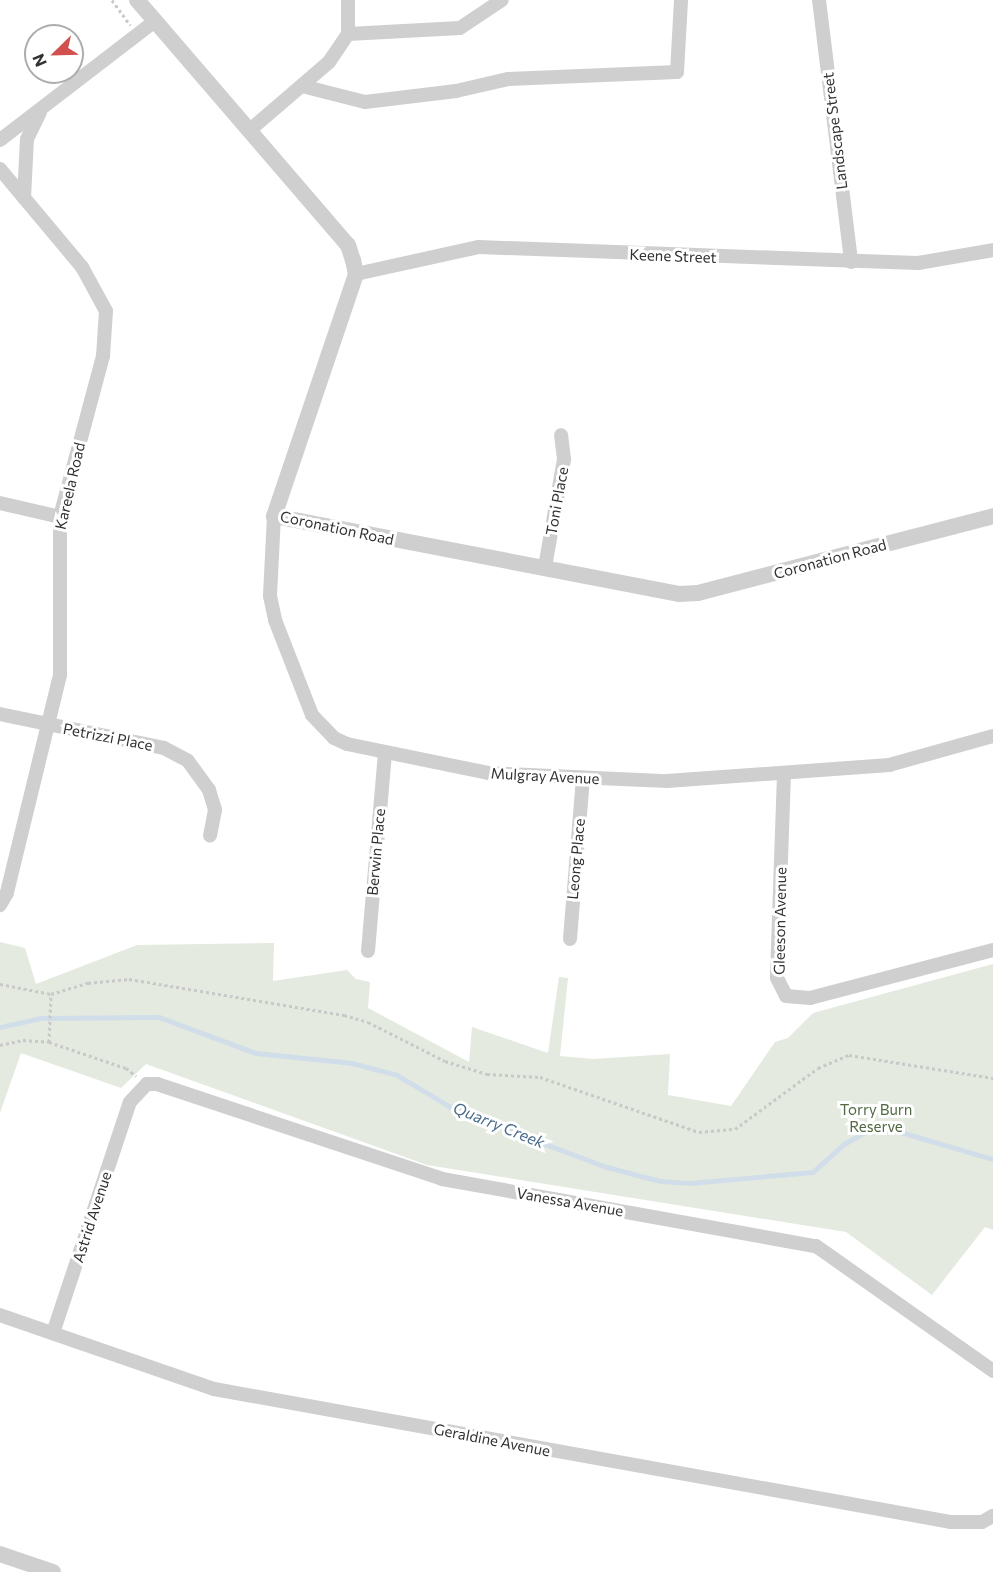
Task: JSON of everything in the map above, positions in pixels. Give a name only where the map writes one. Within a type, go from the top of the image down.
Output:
[{"type":"street","points":[[137,0],[348,245],[356,274]]},
{"type":"street","points":[[250,130],[329,62],[348,34],[348,0]]},
{"type":"street","points":[[348,34],[460,28],[502,0]]},
{"type":"street","points":[[302,86],[365,102],[456,91],[508,79],[677,72],[681,0]]},
{"type":"street","name":"Landscape Street","points":[[819,0],[851,262]]},
{"type":"street","points":[[0,140],[155,21]]},
{"type":"street","points":[[24,198],[27,139],[41,110]]},
{"type":"street","name":"Kareela Road","points":[[0,169],[82,267],[97,288],[105,311],[103,356],[60,516],[60,675],[8,893],[0,905]]},
{"type":"street","name":"Keene Street","points":[[356,274],[491,247],[918,263],[993,250]]},
{"type":"street","name":"Coronation Road","points":[[356,274],[274,516],[661,590],[698,593],[993,516]]},
{"type":"street","name":"Toni Place","points":[[545,567],[564,459],[561,435]]},
{"type":"street","points":[[0,503],[60,516]]},
{"type":"street","name":"Mulgray Avenue","points":[[274,516],[270,596],[275,620],[312,715],[334,738],[385,754],[488,773],[667,781],[889,765],[993,736]]},
{"type":"street","name":"Petrizzi Place","points":[[0,714],[164,748],[188,761],[209,790],[215,810],[210,836]]},
{"type":"street","name":"Berwin Place","points":[[368,951],[385,754]]},
{"type":"street","name":"Gleeson Avenue","points":[[784,774],[777,978],[786,996],[810,998],[993,950]]},
{"type":"street","name":"Leong Place","points":[[570,939],[583,778]]},
{"type":"street","name":"Astrid Avenue","points":[[53,1333],[130,1102],[147,1084]]},
{"type":"street","name":"Vanessa Avenue","points":[[147,1084],[223,1104],[442,1179],[816,1246],[993,1371]]},
{"type":"street","name":"Geraldine Avenue","points":[[0,1315],[213,1389],[951,1522],[982,1522],[993,1516]]},
{"type":"street","points":[[0,1554],[53,1572]]},
{"type":"path","points":[[112,0],[130,25]]},
{"type":"path","points":[[0,984],[51,994],[88,983],[129,979],[344,1015],[368,1022],[445,1061],[487,1074],[540,1077],[699,1132],[735,1129],[818,1068],[849,1055],[993,1078]]},
{"type":"path","points":[[49,1042],[51,994]]},
{"type":"path","points":[[0,1045],[23,1040],[49,1042],[126,1068],[147,1084]]},
{"type":"green space","name":"Torry Burn Reserve","points":[[0,942],[25,948],[36,984],[137,945],[274,943],[273,981],[347,970],[356,979],[370,982],[368,1008],[469,1062],[472,1027],[548,1053],[559,977],[568,978],[560,1056],[593,1059],[670,1054],[668,1095],[731,1106],[775,1042],[788,1038],[813,1013],[993,964],[993,1230],[985,1227],[932,1295],[846,1232],[427,1165],[146,1064],[121,1088],[21,1053],[0,1113]]},
{"type":"waterway","name":"Quarry Creek","points":[[0,1027],[41,1018],[159,1017],[256,1053],[352,1063],[397,1075],[449,1106],[494,1125],[607,1167],[660,1181],[690,1183],[813,1172],[844,1144],[866,1132],[897,1131],[993,1159]]}]
